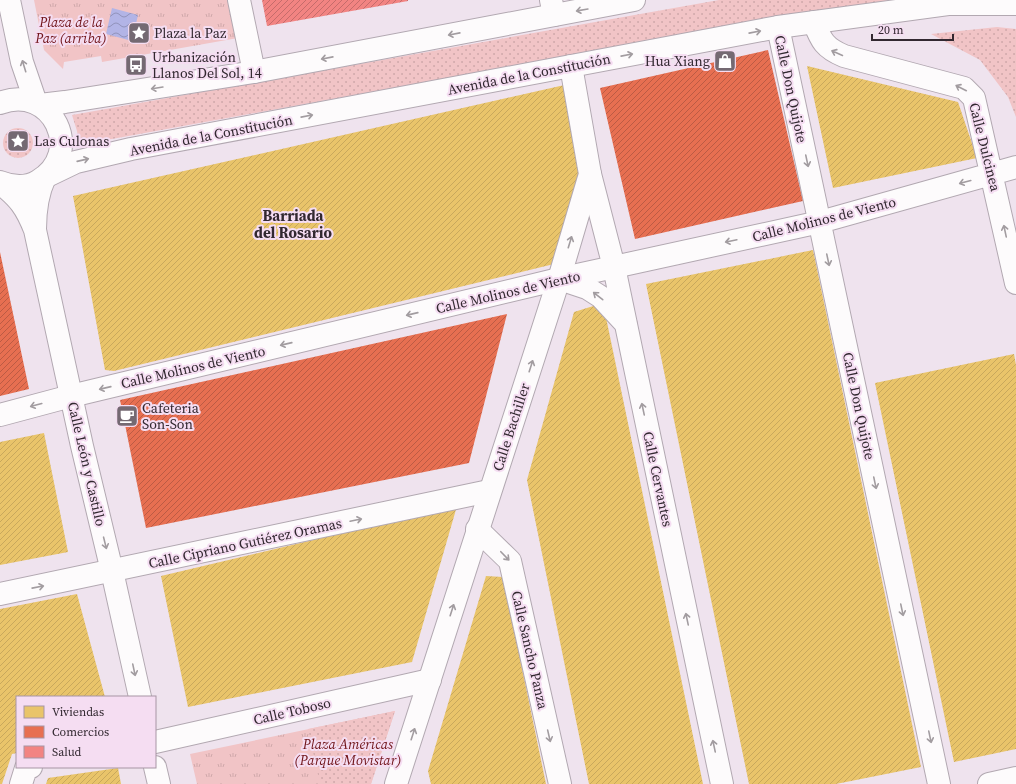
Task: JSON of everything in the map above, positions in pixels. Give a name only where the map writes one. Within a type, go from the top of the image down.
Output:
[{"type":"street","points":[[9,0],[22,62],[38,104]]},
{"type":"street","points":[[239,0],[254,72]]},
{"type":"street","points":[[0,103],[9,100],[23,99],[38,104],[65,102],[254,72],[553,7],[634,0]]},
{"type":"street","name":"Avenida de la Constitución","points":[[0,182],[20,186],[35,183],[46,176],[76,162],[132,149],[778,27],[948,4],[1016,4]]},
{"type":"street","name":"Calle Dulcinea","points":[[814,22],[820,38],[830,50],[844,56],[964,88],[974,98],[1016,283]]},
{"type":"street","name":"Calle Don Quijote","points":[[778,27],[940,784]]},
{"type":"street","name":"Calle Bachiller","points":[[396,784],[559,279],[590,174],[571,66]]},
{"type":"street","name":"Calle León y Castillo","points":[[35,230],[35,208],[40,189],[46,176],[57,164],[61,150],[61,134],[55,120],[38,104]]},
{"type":"street","name":"Calle Molinos de Viento","points":[[0,415],[71,396],[559,279],[820,222],[1016,167]]},
{"type":"street","name":"Calle Cervantes","points":[[590,174],[614,267],[722,784]]},
{"type":"street","name":"Calle León y Castillo","points":[[0,182],[17,196],[27,210],[35,230],[71,396],[140,696]]},
{"type":"street","points":[[559,279],[592,291],[601,297],[626,324]]},
{"type":"street","name":"Calle Cipriano Gutiérez Oramas","points":[[0,594],[490,491]]},
{"type":"street","name":"Calle Sancho Panza","points":[[478,529],[510,561],[560,784]]},
{"type":"street","name":"Calle Toboso","points":[[156,742],[430,680]]},
{"type":"street","points":[[21,784],[26,768]]},
{"type":"street","points":[[155,768],[159,784]]},
{"type":"street","points":[[989,784],[1016,778]]},
{"type":"green space","name":"Plaza de la Paz (arriba)","points":[[34,0],[229,0],[238,38],[102,62],[101,56],[64,62],[63,69],[44,50]]},
{"type":"green space","points":[[719,0],[891,0],[805,13],[79,145],[77,131],[72,115]]},
{"type":"green space","points":[[997,27],[1016,29],[1016,117],[1008,97],[980,60],[931,34]]},
{"type":"green space","points":[[18,128],[28,133],[33,143],[28,153],[18,158],[8,153],[3,143],[8,133]]},
{"type":"green space","name":"Plaza Américas (Parque Movistar)","points":[[395,711],[371,784],[197,784],[190,754]]},
{"type":"green space","points":[[395,711],[371,784],[320,784],[308,729]]},
{"type":"water","points":[[112,8],[138,15],[132,41],[106,34]]},
{"type":"building: Viviendas","points":[[807,66],[958,102],[977,158],[833,188]]},
{"type":"building: Viviendas","points":[[569,84],[580,165],[577,200],[554,264],[114,371],[105,370],[73,196]]},
{"type":"building: Viviendas","points":[[813,250],[921,767],[836,784],[749,784],[646,284]]},
{"type":"building: Viviendas","points":[[603,303],[703,784],[589,784],[527,480],[574,312]]},
{"type":"building: Viviendas","points":[[1014,354],[1016,365],[1016,749],[954,762],[875,383]]},
{"type":"building: Viviendas","points":[[44,433],[68,552],[0,565],[0,442]]},
{"type":"building: Viviendas","points":[[457,506],[412,662],[188,707],[161,576]]},
{"type":"building: Viviendas","points":[[486,576],[503,577],[546,784],[431,784],[428,771]]},
{"type":"building: Viviendas","points":[[77,594],[105,696],[16,696],[16,753],[12,754],[2,784],[0,784],[0,609]]},
{"type":"building: Viviendas","points":[[118,768],[121,784],[46,784],[48,778]]},
{"type":"building: Comercios","points":[[768,50],[803,201],[635,239],[600,88]]},
{"type":"building: Comercios","points":[[0,252],[29,389],[0,396]]},
{"type":"building: Comercios","points":[[507,314],[469,463],[146,528],[120,400]]},
{"type":"building: Salud","points":[[262,0],[408,0],[408,1],[267,26]]},
{"type":"place","name":"Plaza la Paz","points":[[139,33]]},
{"type":"place","name":"Hua Xiang","points":[[725,61]]},
{"type":"place","name":"Urbanización Llanos Del Sol, 14","points":[[136,65]]},
{"type":"place","name":"Las Culonas","points":[[18,141]]},
{"type":"place","name":"Cafeteria Son-Son","points":[[127,416]]},
{"type":"district","name":"Barriada del Rosario","points":[[293,224]]}]
